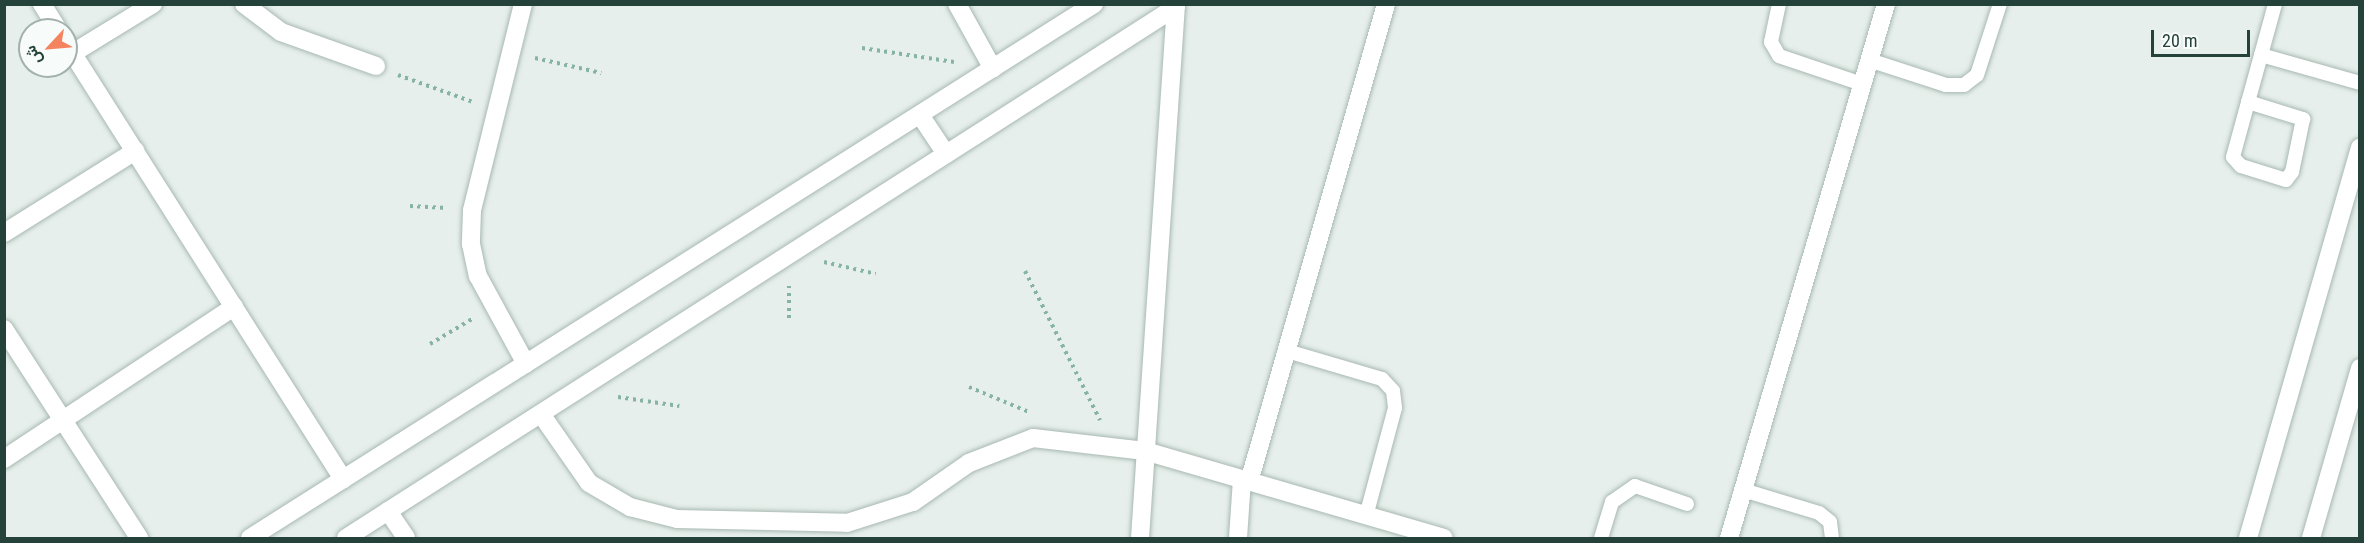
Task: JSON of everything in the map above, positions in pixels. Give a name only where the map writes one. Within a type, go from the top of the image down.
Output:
[{"type":"street","points":[[42,4],[51,18]]},
{"type":"street","points":[[78,43],[153,4]]},
{"type":"street","points":[[244,4],[281,32],[376,66]]},
{"type":"street","points":[[523,4],[472,210],[471,244],[478,276],[526,364]]},
{"type":"street","points":[[957,4],[993,69]]},
{"type":"street","points":[[250,538],[1094,4]]},
{"type":"street","points":[[1238,538],[1245,481],[1287,351],[1386,4]]},
{"type":"street","points":[[1729,538],[1886,4]]},
{"type":"street","points":[[346,538],[1176,6]]},
{"type":"street","points":[[1140,538],[1176,6]]},
{"type":"street","points":[[78,62],[344,480]]},
{"type":"street","points":[[920,115],[946,154]]},
{"type":"street","points":[[2248,538],[2360,148]]},
{"type":"street","points":[[4,233],[135,151]]},
{"type":"street","points":[[4,459],[234,308]]},
{"type":"street","points":[[4,329],[139,538]]},
{"type":"street","points":[[2311,538],[2360,368]]},
{"type":"street","points":[[541,414],[589,483],[630,507],[677,519],[847,523],[913,502],[969,463],[1033,438],[1145,451],[1444,538]]},
{"type":"street","points":[[388,511],[406,538]]},
{"type":"lane","points":[[1779,4],[1771,42],[1779,56],[1862,84]]},
{"type":"lane","points":[[1869,60],[1946,85],[1964,85],[1977,75],[2000,4]]},
{"type":"lane","points":[[2248,102],[2303,119],[2292,172],[2286,180],[2236,162],[2233,157],[2248,102],[2275,4]]},
{"type":"lane","points":[[2261,55],[2360,83]]},
{"type":"lane","points":[[1287,351],[1382,379],[1393,392],[1395,408],[1366,516]]},
{"type":"lane","points":[[1601,538],[1612,502],[1635,486],[1687,504]]},
{"type":"lane","points":[[1743,490],[1819,513],[1830,522],[1832,538]]},
{"type":"path","points":[[862,48],[993,69]]},
{"type":"path","points":[[511,53],[601,73]]},
{"type":"path","points":[[376,66],[496,111]]},
{"type":"path","points":[[410,206],[472,210]]},
{"type":"path","points":[[789,318],[789,255],[876,274]]},
{"type":"path","points":[[1025,271],[1114,447]]},
{"type":"path","points":[[430,344],[493,306]]},
{"type":"path","points":[[577,391],[679,406]]}]
